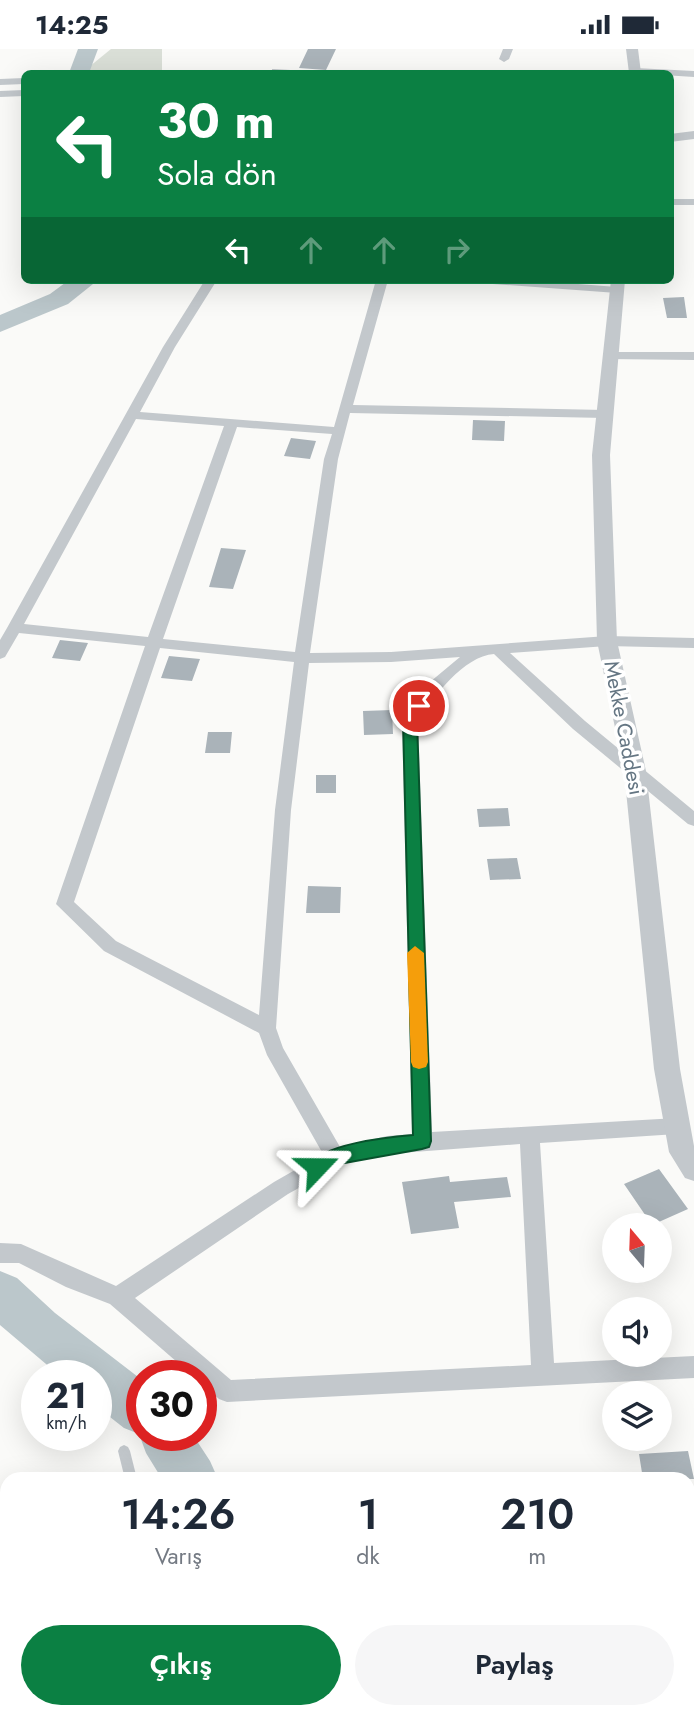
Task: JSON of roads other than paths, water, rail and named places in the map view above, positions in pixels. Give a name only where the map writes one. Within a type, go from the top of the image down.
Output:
[{"type":"street","points":[[504,59],[508,49]]},
{"type":"street","points":[[632,49],[635,70]]},
{"type":"street","points":[[674,73],[694,74]]},
{"type":"street","points":[[0,82],[21,82]]},
{"type":"street","points":[[0,93],[21,93]]},
{"type":"street","points":[[674,138],[694,135]]},
{"type":"street","points":[[674,202],[694,202]]},
{"type":"street","points":[[0,654],[169,347],[208,284]]},
{"type":"street","points":[[335,1157],[274,1049],[267,1028],[283,810],[331,459],[381,284]]},
{"type":"street","points":[[589,284],[617,285]]},
{"type":"street","name":"Mekke Caddesi","points":[[617,285],[601,455],[607,641],[635,771],[667,1069],[682,1152],[694,1170]]},
{"type":"street","points":[[611,356],[694,356]]},
{"type":"street","points":[[346,409],[605,414]]},
{"type":"street","points":[[132,415],[339,431]]},
{"type":"street","points":[[232,423],[153,644],[65,904],[110,946],[267,1028]]},
{"type":"street","points":[[14,628],[302,657],[391,657],[607,641],[694,643]]},
{"type":"street","points":[[496,649],[579,725],[694,820]]},
{"type":"street","points":[[422,1141],[410,720],[429,691],[477,650]]},
{"type":"street","points":[[117,1297],[281,1188],[335,1157],[387,1145],[422,1141],[677,1126]]},
{"type":"street","points":[[530,1135],[542,1375]]},
{"type":"street","points":[[0,1253],[21,1254],[117,1297],[227,1391],[694,1367]]},
{"type":"lane","points":[[124,1451],[129,1472]]},
{"type":"waterway","points":[[80,70],[88,49]]},
{"type":"waterway","points":[[0,324],[59,299],[80,284]]},
{"type":"waterway","points":[[0,1293],[38,1329],[126,1398]]},
{"type":"waterway","points":[[174,1451],[188,1472]]}]
